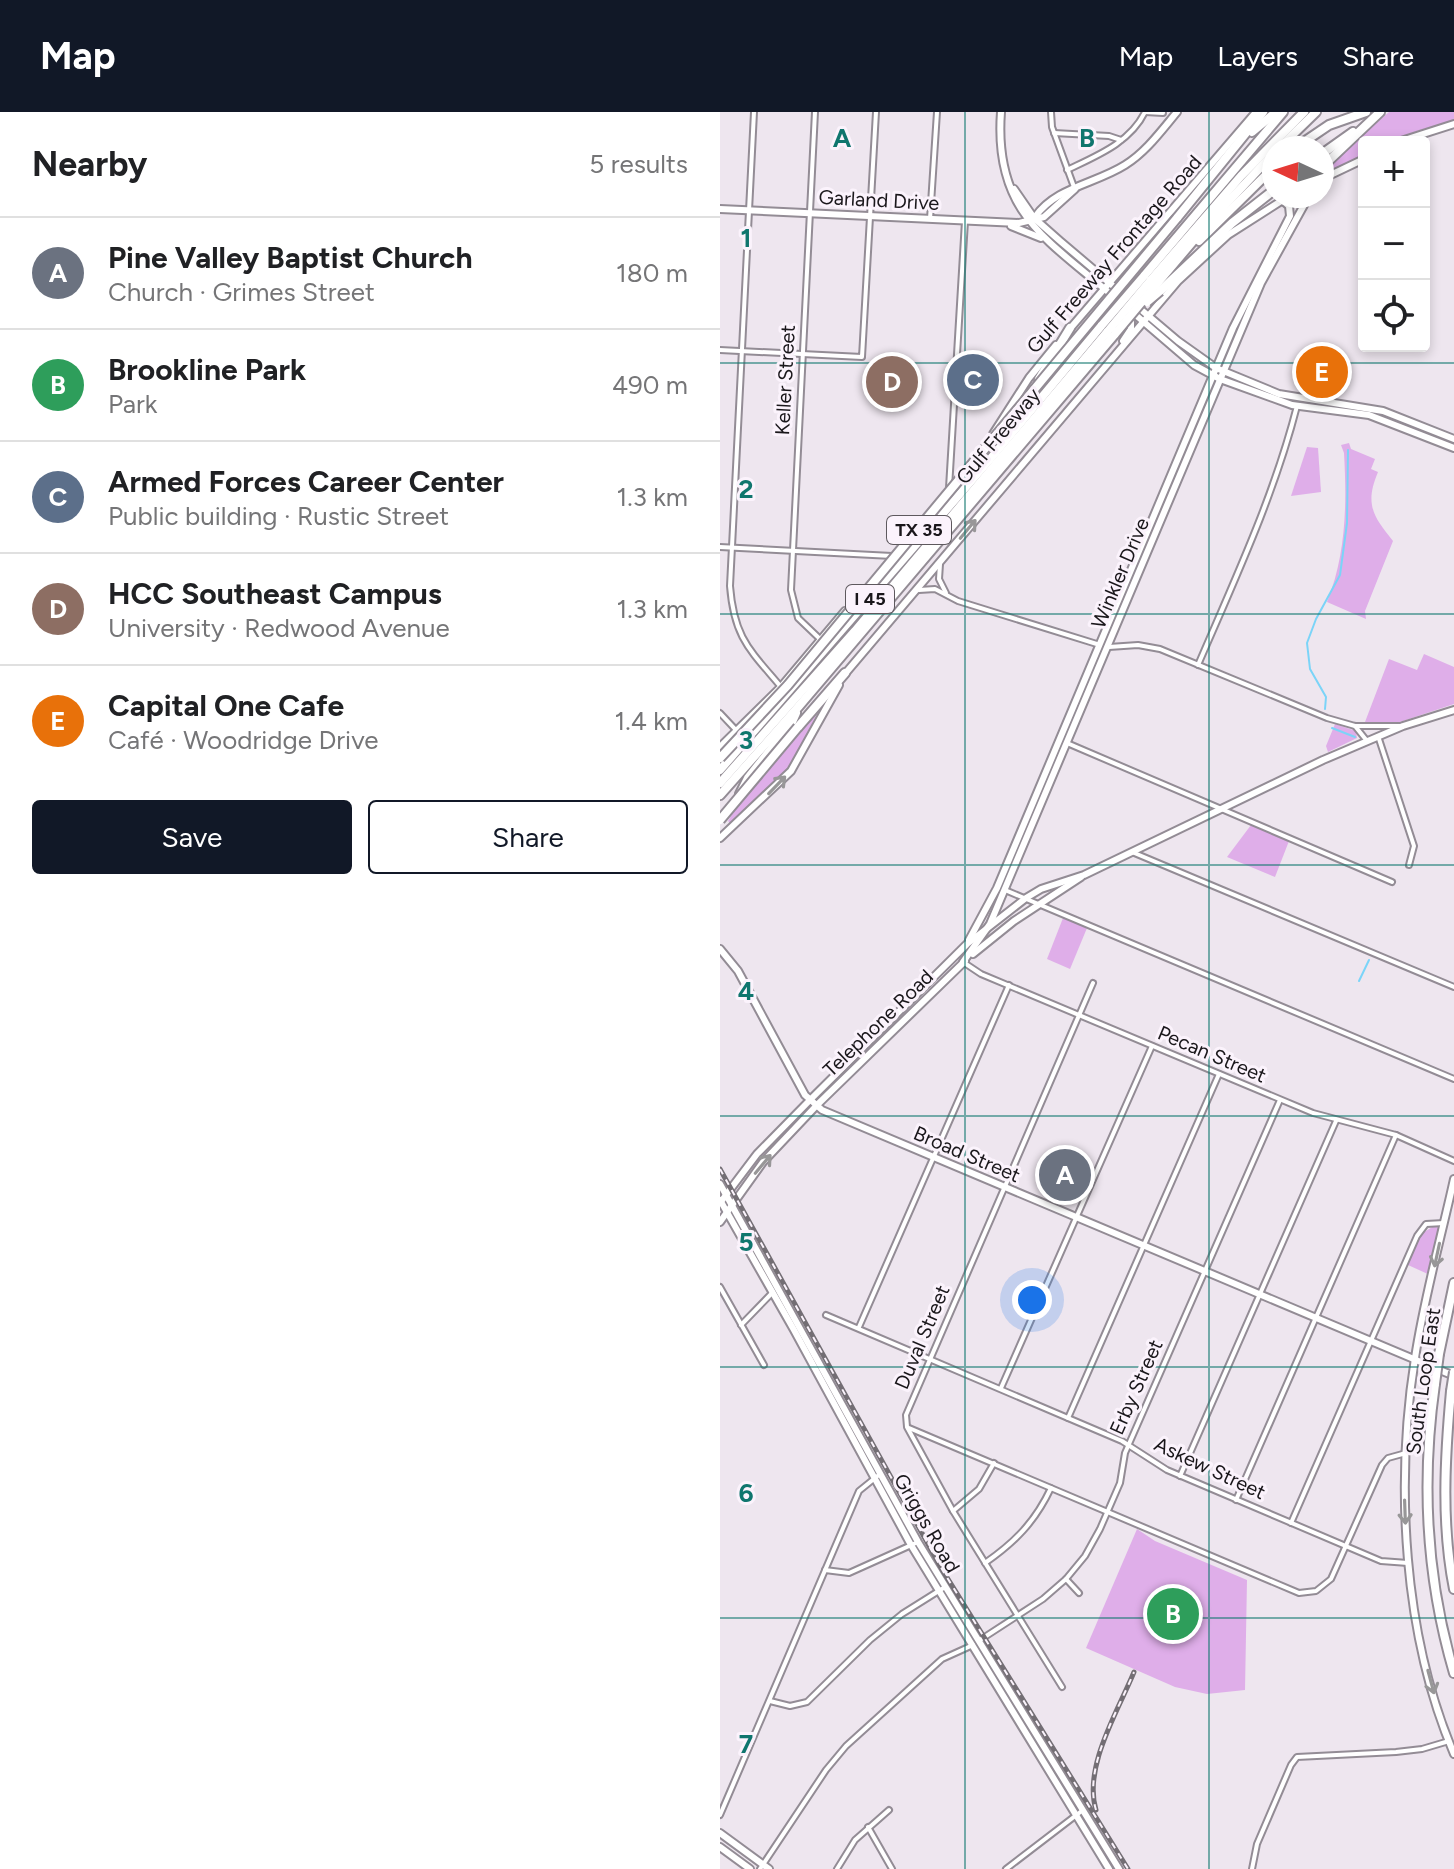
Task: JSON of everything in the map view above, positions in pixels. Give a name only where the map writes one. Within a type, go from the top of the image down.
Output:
[{"type":"highway","points":[[1232,149],[1263,112]]},
{"type":"highway","name":"TX 35","points":[[720,758],[788,685],[923,526],[1232,149],[1276,112]]},
{"type":"highway","name":"Gulf Freeway","points":[[1155,286],[1283,112]]},
{"type":"highway","name":"Gulf Freeway","points":[[720,770],[992,457],[1108,330],[1155,286],[1241,176],[1304,112]]},
{"type":"highway","points":[[1291,136],[1316,112]]},
{"type":"highway","points":[[1311,136],[1366,112]]},
{"type":"highway","points":[[1334,145],[1378,114]]},
{"type":"highway","points":[[1334,156],[1378,114]]},
{"type":"highway","name":"Gulf Freeway","points":[[720,783],[836,653],[1108,330],[1133,312],[1210,221],[1262,166]]},
{"type":"highway","points":[[1174,263],[1262,179]]},
{"type":"highway","points":[[1155,286],[1262,199]]},
{"type":"highway","points":[[992,457],[998,441],[1070,328]]},
{"type":"highway","name":"Gulf Freeway","points":[[720,795],[799,706],[1108,330]]},
{"type":"highway","points":[[720,822],[845,673]]},
{"type":"highway","points":[[720,822],[748,778],[791,724],[799,706]]},
{"type":"highway","points":[[720,758],[735,745],[747,740]]},
{"type":"highway","name":"South Loop East","points":[[1454,1283],[1439,1354],[1428,1430],[1426,1508],[1435,1591],[1454,1673]]},
{"type":"highway","name":"South Loop East","points":[[1454,1374],[1445,1471],[1454,1589]]},
{"type":"main road","points":[[1001,112],[1001,151],[1018,207],[1194,365],[1299,399],[1367,406],[1454,448]]},
{"type":"main road","points":[[1031,220],[1044,217],[1075,189],[1138,156],[1177,112]]},
{"type":"main road","name":"Gulf Freeway Frontage Road","points":[[720,747],[781,687],[892,556],[996,429],[1029,378],[1256,112]]},
{"type":"main road","points":[[1417,136],[1454,124]]},
{"type":"main road","points":[[1334,173],[1358,162]]},
{"type":"main road","points":[[1011,186],[1048,242]]},
{"type":"main road","points":[[1006,223],[1014,218],[1018,207]]},
{"type":"main road","points":[[1155,286],[1178,281],[1228,235],[1270,208]]},
{"type":"main road","name":"Winkler Drive","points":[[1218,374],[1237,319],[1290,216],[1289,208]]},
{"type":"main road","name":"Winkler Drive","points":[[1160,509],[1178,477],[1195,425],[1269,266],[1302,208]]},
{"type":"main road","name":"Garland Drive","points":[[720,209],[1006,223],[1031,220]]},
{"type":"main road","points":[[1006,223],[1048,242],[1108,286]]},
{"type":"main road","points":[[1141,248],[1126,275],[1126,284],[1149,302],[1156,303],[1155,286]]},
{"type":"main road","points":[[720,838],[791,771],[845,673],[1146,320],[1155,286]]},
{"type":"main road","points":[[1084,313],[1098,304],[1106,303],[1131,322],[1129,334],[1103,370]]},
{"type":"main road","points":[[1218,374],[1278,401],[1350,411],[1454,439]]},
{"type":"main road","name":"Winkler Drive","points":[[1040,794],[1058,739],[1136,566],[1179,453],[1188,443]]},
{"type":"main road","points":[[1178,477],[1179,453]]},
{"type":"main road","name":"Winkler Drive","points":[[963,962],[990,924],[1020,841],[1066,742],[1102,646]]},
{"type":"main road","name":"Telephone Road","points":[[722,1200],[757,1154],[967,944],[1026,898],[1041,889],[1084,875],[1378,736],[1454,710]]},
{"type":"main road","name":"Telephone Road","points":[[720,1222],[763,1162],[963,962],[1014,921],[1084,875]]},
{"type":"main road","name":"Winkler Drive","points":[[967,944],[1001,889]]},
{"type":"main road","name":"Broad Street","points":[[720,949],[738,971],[805,1095],[841,1119],[1454,1374]]},
{"type":"main road","points":[[1454,1179],[1414,1359],[1405,1506],[1408,1563],[1421,1640],[1454,1754]]},
{"type":"main road","name":"Griggs Road","points":[[720,1184],[722,1200],[776,1290],[914,1543],[1114,1868]]},
{"type":"main road","points":[[720,1833],[764,1868]]},
{"type":"main road","points":[[720,1847],[750,1869]]},
{"type":"street","points":[[754,112],[730,586],[737,627],[755,660],[781,687]]},
{"type":"street","name":"Keller Street","points":[[815,112],[791,590],[795,611],[803,624],[820,639]]},
{"type":"street","points":[[720,350],[862,357],[876,112]]},
{"type":"street","points":[[930,219],[937,112]]},
{"type":"street","points":[[1051,112],[1054,133],[1075,189]]},
{"type":"street","points":[[1067,170],[1111,148],[1133,131],[1144,112],[1163,113]]},
{"type":"street","points":[[1054,133],[1109,136],[1121,140]]},
{"type":"street","points":[[949,488],[965,221]]},
{"type":"street","points":[[1198,665],[1270,495],[1282,463],[1297,404]]},
{"type":"street","points":[[720,547],[892,556]]},
{"type":"street","points":[[940,562],[939,579],[950,598]]},
{"type":"street","points":[[913,594],[931,588],[950,598],[1102,646],[1150,647],[1315,714],[1355,726],[1403,726]]},
{"type":"street","points":[[720,713],[736,730]]},
{"type":"street","points":[[1355,726],[1367,741]]},
{"type":"street","points":[[1378,736],[1414,846],[1409,865]]},
{"type":"street","points":[[1058,739],[1392,882]]},
{"type":"street","points":[[1132,852],[1454,987]]},
{"type":"street","points":[[1001,889],[1454,1079]]},
{"type":"street","name":"Pecan Street","points":[[963,962],[981,974],[1280,1100],[1336,1121],[1396,1135],[1454,1161]]},
{"type":"street","name":"Duval Street","points":[[907,1427],[906,1415],[1093,983]]},
{"type":"street","points":[[859,1327],[1009,985]]},
{"type":"street","points":[[1001,1388],[1152,1046]]},
{"type":"street","points":[[1068,1418],[1219,1074]]},
{"type":"street","name":"Erby Street","points":[[764,1868],[826,1770],[846,1746],[942,1659],[976,1643],[1018,1616],[1066,1579],[1094,1542],[1122,1477],[1128,1445],[1280,1100]]},
{"type":"street","points":[[1180,1476],[1336,1121]]},
{"type":"street","points":[[1236,1500],[1396,1135]]},
{"type":"street","points":[[1291,1523],[1419,1232],[1426,1224],[1444,1223]]},
{"type":"street","points":[[720,1287],[764,1365]]},
{"type":"street","points":[[741,1325],[776,1290]]},
{"type":"street","name":"Askew Street","points":[[826,1315],[1128,1445],[1180,1476],[1236,1500],[1386,1563],[1408,1563]]},
{"type":"street","points":[[907,1427],[1293,1592],[1316,1591],[1331,1579],[1382,1465],[1388,1458],[1406,1453]]},
{"type":"street","points":[[907,1427],[953,1511],[1062,1687]]},
{"type":"street","points":[[953,1511],[979,1489],[994,1463]]},
{"type":"street","points":[[720,1815],[859,1491],[877,1476]]},
{"type":"street","points":[[985,1563],[1010,1546],[1025,1530],[1051,1487]]},
{"type":"street","points":[[825,1570],[849,1573],[914,1543]]},
{"type":"street","points":[[1066,1579],[1079,1593]]},
{"type":"street","points":[[770,1701],[790,1706],[807,1702],[870,1640],[902,1614],[942,1589]]},
{"type":"street","points":[[1252,1869],[1257,1844],[1294,1760],[1302,1755],[1410,1751],[1449,1741]]},
{"type":"street","points":[[837,1869],[855,1840],[889,1810]]},
{"type":"street","points":[[1006,1869],[1080,1812]]},
{"type":"street","points":[[868,1827],[892,1869]]},
{"type":"shaded area","points":[[1389,112],[1454,112],[1454,121],[1406,136],[1361,136]]},
{"type":"shaded area","points":[[1358,139],[1358,159],[1334,171],[1334,160]]},
{"type":"shaded area","points":[[1349,443],[1351,449],[1375,459],[1371,469],[1378,472],[1372,493],[1373,510],[1393,541],[1365,611],[1366,619],[1327,602],[1338,566],[1344,529],[1345,472],[1341,445]]},
{"type":"shaded area","points":[[1307,447],[1318,448],[1321,492],[1291,496]]},
{"type":"shaded area","points":[[1424,654],[1454,667],[1454,704],[1400,722],[1365,722],[1389,659],[1417,670]]},
{"type":"shaded area","points":[[817,710],[788,770],[730,823],[728,821],[736,808]]},
{"type":"shaded area","points":[[1335,724],[1356,731],[1357,738],[1328,752],[1326,746]]},
{"type":"shaded area","points":[[1251,825],[1289,841],[1275,877],[1227,857]]},
{"type":"shaded area","points":[[1063,918],[1087,928],[1070,969],[1047,959]]},
{"type":"shaded area","points":[[1434,1226],[1441,1228],[1430,1275],[1408,1265],[1421,1234]]},
{"type":"shaded area","points":[[1137,1529],[1155,1541],[1247,1580],[1245,1690],[1207,1694],[1175,1687],[1086,1648]]},
{"type":"waterway","points":[[1325,709],[1326,697],[1310,669],[1307,643],[1340,575],[1347,523],[1348,450]]},
{"type":"waterway","points":[[1332,728],[1355,737]]},
{"type":"waterway","points":[[1359,981],[1369,960]]},
{"type":"railway","points":[[720,1169],[943,1571],[1128,1869]]},
{"type":"railway","points":[[1096,1810],[1093,1793],[1098,1758],[1134,1672]]},
{"type":"place","name":"Capital One Cafe","points":[[1322,372]]},
{"type":"place","name":"Armed Forces Career Center","points":[[973,380]]},
{"type":"place","name":"HCC Southeast Campus","points":[[892,382]]},
{"type":"place","name":"Pine Valley Baptist Church","points":[[1065,1175]]},
{"type":"place","name":"Brookline Park","points":[[1173,1614]]}]
